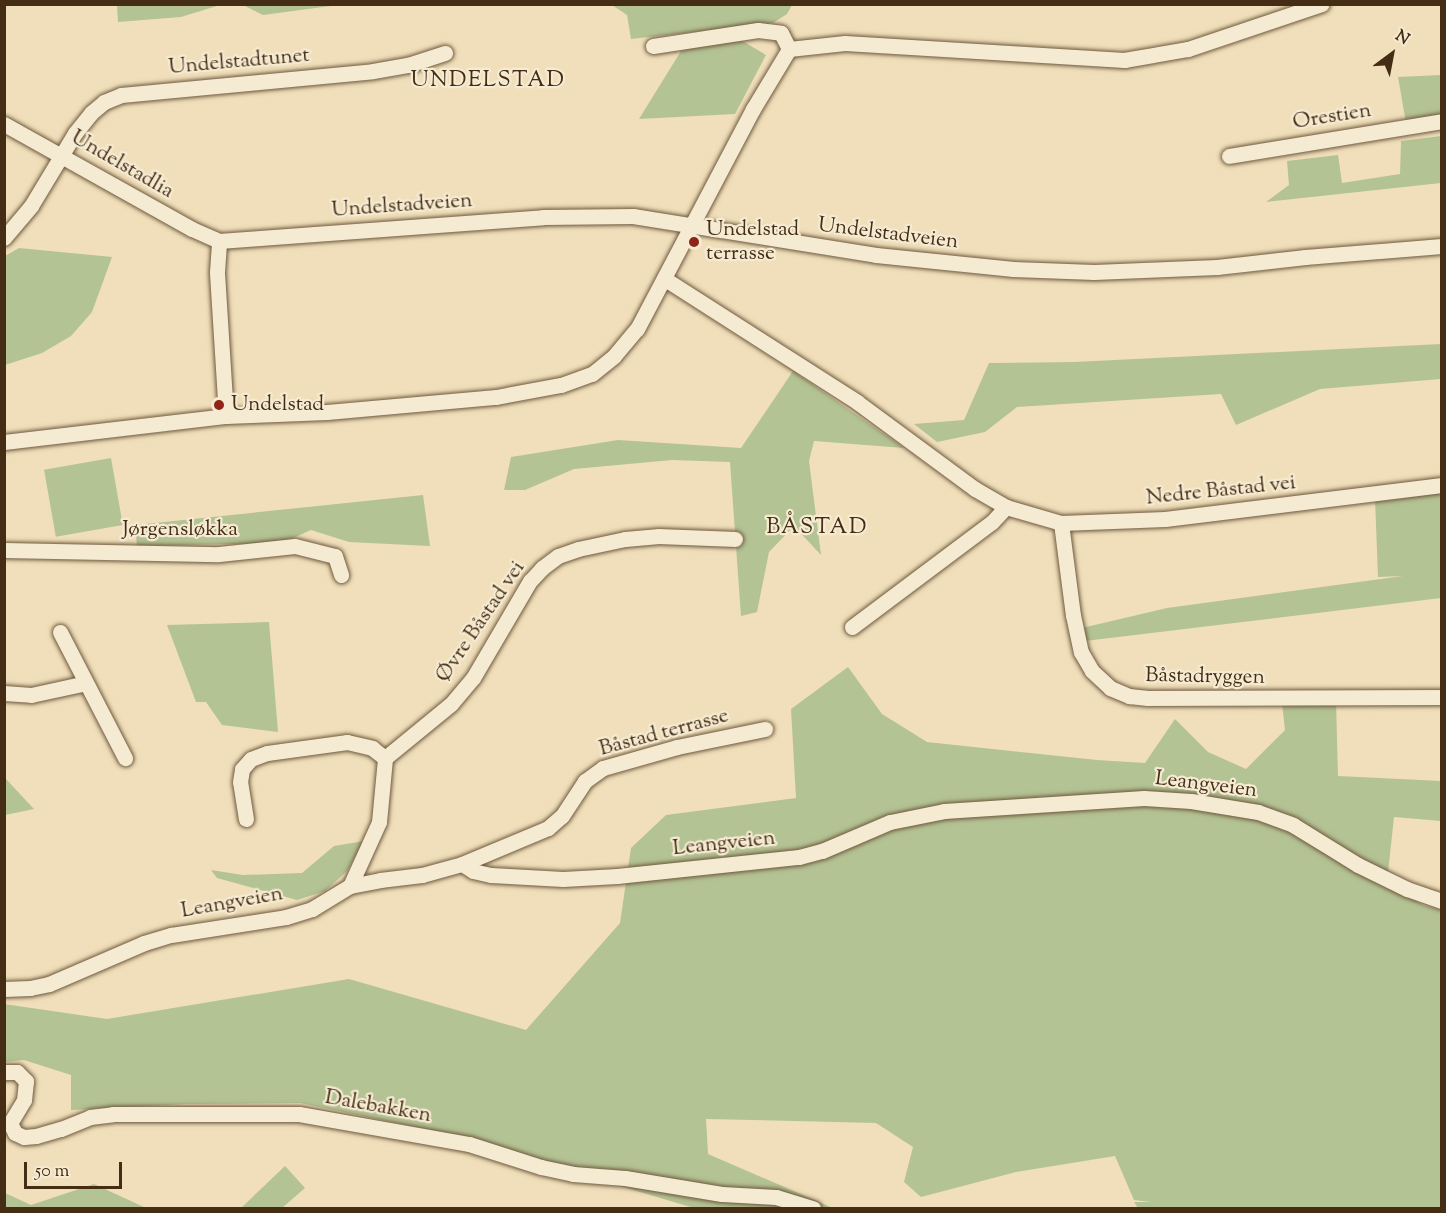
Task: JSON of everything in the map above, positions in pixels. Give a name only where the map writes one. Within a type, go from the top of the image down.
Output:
[{"type":"street","points":[[789,49],[845,43],[1125,60],[1188,49],[1323,4]]},
{"type":"street","points":[[653,46],[758,30],[781,33],[789,49]]},
{"type":"street","points":[[4,442],[226,416],[327,412],[487,398],[561,386],[592,374],[614,356],[637,329],[753,109],[789,49]]},
{"type":"street","name":"Undelstadtunet","points":[[61,154],[91,113],[104,102],[121,95],[373,71],[408,65],[445,53]]},
{"type":"street","name":"Orestien","points":[[1230,156],[1442,121]]},
{"type":"street","name":"Undelstadlia","points":[[4,124],[219,241]]},
{"type":"street","points":[[4,238],[32,206],[61,154]]},
{"type":"street","name":"Undelstadveien","points":[[219,241],[589,215],[633,216],[876,255],[984,267],[1073,272],[1216,267],[1442,246]]},
{"type":"street","points":[[219,241],[217,272],[226,416]]},
{"type":"street","name":"Nedre Båstad vei","points":[[665,279],[857,402],[975,489],[1006,507],[1061,523],[1165,519],[1442,485]]},
{"type":"street","points":[[852,627],[992,522],[1006,507]]},
{"type":"street","name":"Båstadryggen","points":[[1061,523],[1073,615],[1082,652],[1092,671],[1110,688],[1129,696],[1148,698],[1442,697]]},
{"type":"street","name":"Øvre Båstad vei","points":[[385,758],[451,704],[473,678],[530,581],[558,556],[625,539],[659,536],[735,539]]},
{"type":"street","name":"Jørgensløkka","points":[[4,550],[219,554],[295,546],[335,556],[341,575]]},
{"type":"street","points":[[60,632],[124,758]]},
{"type":"street","points":[[4,693],[31,695],[86,683]]},
{"type":"street","name":"Båstad terrasse","points":[[462,864],[548,828],[562,816],[585,781],[603,768],[677,747],[765,729]]},
{"type":"street","points":[[246,819],[240,782],[242,769],[251,759],[267,753],[347,742],[372,748],[385,758],[379,822],[350,886]]},
{"type":"street","name":"Leangveien","points":[[4,989],[30,988],[49,984],[144,943],[171,935],[286,917],[312,909],[350,886],[422,876],[462,864],[473,871],[491,875],[563,879],[617,876],[799,857],[822,851],[890,822],[944,811],[1144,798],[1191,801],[1258,812],[1293,825],[1359,865],[1407,889],[1442,901]]},
{"type":"street","name":"Dalebakken","points":[[4,1072],[17,1072],[26,1081],[24,1100],[10,1123],[15,1133],[24,1137],[61,1129],[90,1117],[113,1114],[299,1114],[469,1144],[541,1167],[573,1173],[625,1178],[722,1194],[776,1197],[813,1209]]},
{"type":"green space","points":[[117,4],[220,5],[181,17],[118,22]]},
{"type":"green space","points":[[243,5],[338,5],[263,15]]},
{"type":"green space","points":[[612,5],[792,5],[787,14],[773,23],[631,39],[627,15]]},
{"type":"green space","points":[[734,36],[766,55],[735,114],[639,119],[681,51]]},
{"type":"green space","points":[[1441,75],[1441,117],[1406,123],[1398,77]]},
{"type":"green space","points":[[1441,136],[1441,183],[1266,202],[1289,185],[1287,161],[1338,155],[1342,183],[1400,174],[1401,141]]},
{"type":"green space","points":[[19,248],[112,257],[92,312],[71,336],[42,353],[5,365],[5,256]]},
{"type":"green space","points":[[1441,344],[1441,379],[1320,389],[1236,425],[1221,394],[1017,407],[985,432],[937,442],[914,424],[964,420],[989,363],[1074,362]]},
{"type":"green space","points":[[793,371],[904,448],[814,441],[809,461],[821,555],[794,526],[769,552],[757,612],[741,616],[730,462],[672,460],[574,469],[525,490],[504,490],[511,457],[618,440],[741,448]]},
{"type":"green space","points":[[111,458],[123,525],[56,537],[44,470]]},
{"type":"green space","points":[[1441,490],[1441,598],[1085,641],[1082,628],[1167,608],[1403,576],[1378,577],[1375,498]]},
{"type":"green space","points":[[423,495],[430,546],[349,542],[311,530],[282,543],[137,546],[135,525]]},
{"type":"green space","points":[[269,622],[278,732],[222,725],[206,702],[196,702],[167,625]]},
{"type":"green space","points":[[848,667],[882,714],[927,742],[1097,760],[1145,763],[1175,719],[1208,752],[1246,769],[1285,730],[1282,703],[1336,700],[1338,776],[1441,781],[1441,821],[1394,817],[1387,882],[1423,905],[1441,910],[1441,1208],[1138,1208],[1134,1202],[1152,1202],[1134,1200],[1115,1156],[1016,1172],[921,1197],[904,1182],[913,1147],[876,1123],[706,1119],[708,1154],[833,1208],[694,1208],[430,1130],[300,1103],[185,1104],[71,1110],[71,1075],[24,1060],[5,1062],[4,1004],[107,1019],[349,979],[526,1030],[620,923],[631,848],[666,815],[796,798],[791,709]]},
{"type":"green space","points":[[5,778],[34,809],[5,815]]},
{"type":"green space","points":[[364,841],[347,871],[325,891],[297,900],[217,878],[211,870],[243,875],[302,873],[334,846]]},
{"type":"green space","points":[[285,1166],[305,1188],[282,1208],[241,1208]]},
{"type":"green space","points":[[94,1184],[146,1208],[5,1208],[5,1193],[31,1205]]},
{"type":"place","name":"Undelstad terrasse","points":[[694,242]]},
{"type":"place","name":"Undelstad","points":[[219,405]]},
{"type":"district","name":"UNDELSTAD","points":[[488,82]]},
{"type":"district","name":"BÅSTAD","points":[[817,529]]}]
